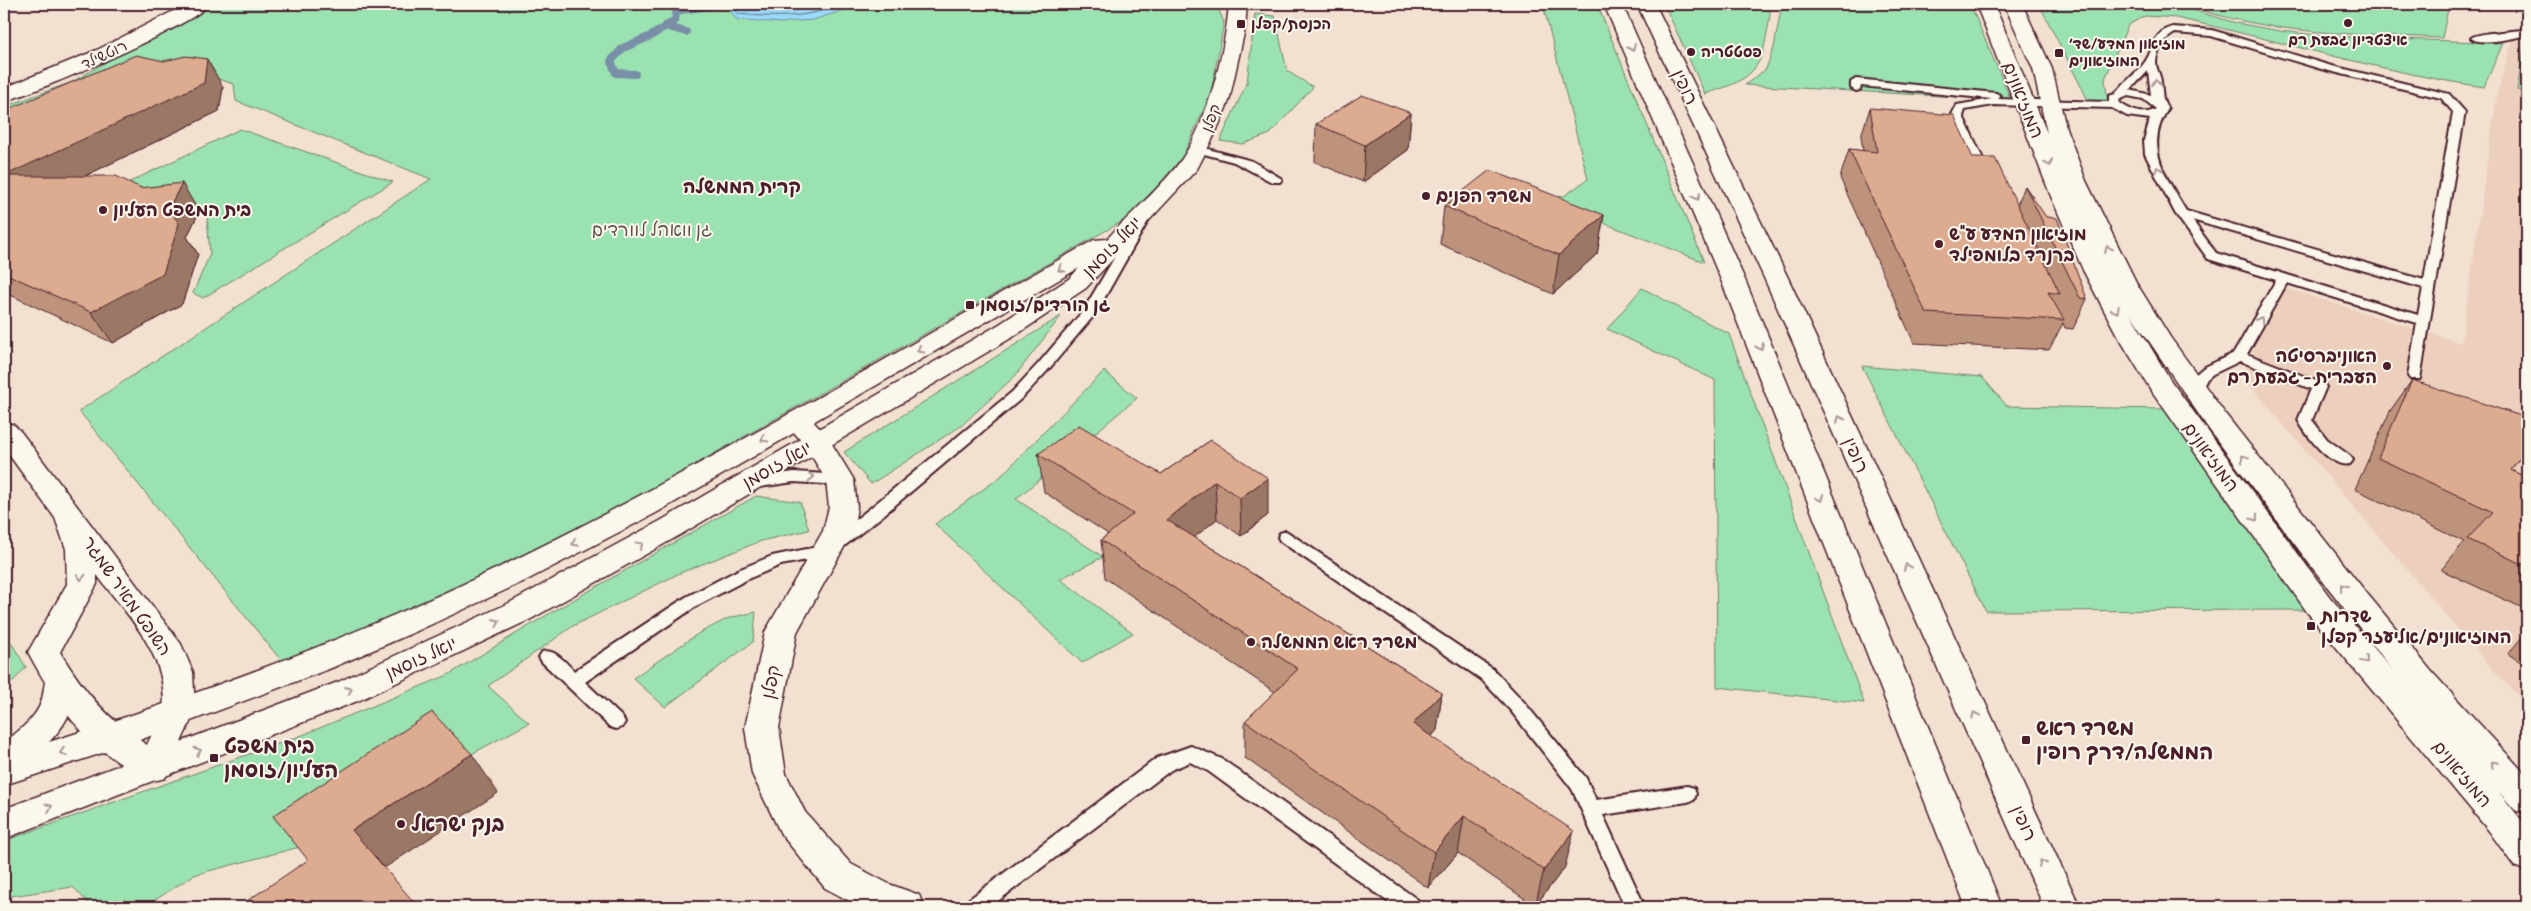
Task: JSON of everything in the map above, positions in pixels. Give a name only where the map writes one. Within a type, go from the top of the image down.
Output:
[{"type":"street","name":"רוטשילד","points":[[4,95],[72,70],[123,47],[200,4]]},
{"type":"street","name":"קפלן","points":[[1148,210],[1186,169],[1219,101],[1236,28],[1238,4]]},
{"type":"street","name":"רופין","points":[[1613,4],[1733,280],[1984,907]]},
{"type":"street","name":"רופין","points":[[1646,4],[1776,280],[2062,907]]},
{"type":"street","name":"המוזיאונים","points":[[1985,4],[2095,270],[2128,333],[2162,386],[2318,604],[2501,820],[2527,855]]},
{"type":"street","name":"המוזיאונים","points":[[2014,4],[2041,65],[2057,133],[2067,159],[2110,255],[2132,297],[2194,391],[2322,561],[2470,740],[2527,799]]},
{"type":"street","name":"יואל זוסמן","points":[[4,771],[179,712],[350,647],[496,581],[646,506],[1095,249],[1148,210]]},
{"type":"street","name":"יואל זוסמן","points":[[4,824],[349,691],[520,611],[746,484],[1007,330],[1078,283],[1148,210]]},
{"type":"street","name":"קפלן","points":[[797,420],[817,442],[840,480],[843,507],[838,531],[782,632],[762,728],[769,774],[793,823],[838,876],[879,898],[906,907]]},
{"type":"street","name":"השופט מאיר שמגר","points":[[4,431],[165,644],[177,672],[179,712]]},
{"type":"street","name":"השופט מאיר שמגר","points":[[68,514],[81,549],[82,584],[44,652],[60,680],[87,718],[109,737],[153,768]]},
{"type":"street","points":[[4,766],[47,723],[58,702],[60,680]]},
{"type":"street","points":[[153,768],[179,712]]},
{"type":"lane","points":[[2118,99],[2151,62],[2157,44],[2165,34],[2173,30],[2212,34],[2325,67],[2445,96],[2459,112],[2415,376]]},
{"type":"lane","points":[[2476,38],[2510,36],[2527,32]]},
{"type":"lane","points":[[2151,62],[2156,82],[2157,102]]},
{"type":"lane","points":[[1856,88],[1856,82],[1942,89],[2024,102],[2051,104],[2143,96],[2157,102],[2162,109],[2156,114],[2150,140],[2151,154],[2159,173],[2181,213],[2212,256],[2424,321]]},
{"type":"lane","points":[[2118,99],[2134,114],[2156,114]]},
{"type":"lane","points":[[1992,191],[1957,112],[1961,107],[1978,103],[2024,102]]},
{"type":"lane","points":[[1197,149],[1235,157],[1258,166],[1276,179]]},
{"type":"lane","points":[[573,681],[692,601],[744,574],[778,560],[827,551],[1017,395],[1037,374],[1089,313],[1148,210]]},
{"type":"lane","points":[[2181,213],[2430,286]]},
{"type":"lane","points":[[2194,391],[2200,378],[2208,371],[2239,356],[2284,278]]},
{"type":"lane","points":[[2239,356],[2319,387],[2305,420],[2311,434],[2328,450],[2345,460]]},
{"type":"lane","points":[[746,484],[794,477],[840,480]]},
{"type":"lane","points":[[1286,537],[1487,674],[1517,706],[1580,784],[1635,907]]},
{"type":"lane","points":[[548,657],[616,722]]},
{"type":"lane","points":[[975,907],[1164,764],[1191,754],[1215,765],[1411,907]]},
{"type":"lane","points":[[1591,810],[1687,794]]},
{"type":"shaded area","name":"האוניברסיטה העברית - גבעת רם","points":[[2527,36],[2527,706],[2487,663],[2242,376],[2282,287],[2461,343],[2497,94],[2513,39]]},
{"type":"green space","name":"גן וואהל לוורדים","points":[[215,4],[1216,4],[1224,22],[1211,93],[1183,156],[1135,214],[624,505],[288,669],[79,411],[431,179],[236,101],[234,84],[208,76],[4,142],[4,107],[72,82],[135,45]]},
{"type":"green space","points":[[1552,4],[1597,4],[1704,262],[1542,199],[1564,196],[1588,179],[1544,9]]},
{"type":"green space","points":[[1664,4],[1770,4],[1770,17],[1759,62],[1753,70],[1738,82],[1705,94]]},
{"type":"green space","points":[[1782,4],[1970,4],[2011,100],[1745,85],[1766,69],[1774,47]]},
{"type":"green space","points":[[2039,4],[2172,4],[2236,23],[2280,31],[2326,36],[2503,43],[2484,87],[2406,73],[2176,18],[2145,16],[2128,25],[2105,79],[2108,105],[2089,102]]},
{"type":"green space","name":"איצטדיון גבעת רם","points":[[2183,4],[2449,4],[2442,38],[2344,34],[2279,27],[2247,22]]},
{"type":"green space","points":[[1255,14],[1275,16],[1287,71],[1313,87],[1270,134],[1243,144],[1220,141],[1247,83]]},
{"type":"green space","points":[[2525,44],[2527,44],[2527,93],[2517,90]]},
{"type":"green space","points":[[240,129],[393,182],[203,298],[193,293],[210,254],[207,216],[150,199],[90,201]]},
{"type":"green space","points":[[1642,288],[1729,334],[1864,703],[1717,687],[1715,380],[1607,329]]},
{"type":"green space","points":[[1061,316],[1015,376],[961,426],[871,484],[844,452]]},
{"type":"green space","points":[[1862,366],[1982,377],[2007,406],[2164,409],[2308,610],[1986,611]]},
{"type":"green space","points":[[1104,371],[1137,398],[1016,499],[1103,557],[1060,579],[1133,633],[1082,663],[935,524],[999,478]]},
{"type":"green space","points":[[756,496],[800,502],[809,530],[761,541],[680,573],[573,626],[488,686],[529,723],[466,757],[345,835],[194,875],[144,907],[92,907],[73,887],[4,897],[4,841],[300,736],[448,675],[552,612]]},
{"type":"green space","points":[[756,612],[753,642],[665,707],[633,678],[699,633],[729,618]]},
{"type":"green space","points":[[4,631],[26,667],[4,691]]},
{"type":"water","points":[[726,4],[854,4],[851,8],[813,20],[781,23],[736,19]]},
{"type":"building","points":[[136,55],[164,61],[186,56],[207,59],[204,83],[4,176],[4,111]]},
{"type":"building","points":[[1362,95],[1411,113],[1365,145],[1316,124]]},
{"type":"building","name":"מוזיאון המדע ע\"ש ברנרד בלומפילד","points":[[1870,108],[1954,115],[1973,158],[1995,158],[2060,294],[2048,292],[2064,320],[1926,313],[1849,149],[1877,152]]},
{"type":"building","points":[[1490,170],[1604,215],[1559,255],[1444,206]]},
{"type":"building","points":[[4,176],[116,176],[141,188],[182,183],[169,208],[179,224],[163,274],[91,312],[4,273]]},
{"type":"building","points":[[2025,186],[2046,217],[2057,218],[2087,299],[2080,298]]},
{"type":"building","points":[[2412,380],[2527,418],[2527,448],[2511,470],[2527,478],[2527,566],[2467,539],[2493,512],[2378,458]]},
{"type":"building","points":[[1079,425],[1161,474],[1211,440],[1268,478],[1240,498],[1215,481],[1167,520],[1442,693],[1413,724],[1574,831],[1544,870],[1464,816],[1434,852],[1245,721],[1298,669],[1101,540],[1133,514],[1038,454]]},
{"type":"building","points":[[432,712],[472,754],[352,830],[418,907],[238,907],[308,860],[273,816]]},
{"type":"waterway","points":[[666,26],[675,20],[676,13],[681,10],[724,4]]},
{"type":"waterway","points":[[635,74],[616,73],[611,61],[623,48],[651,36],[666,26]]},
{"type":"waterway","points":[[666,26],[686,32]]},
{"type":"place","name":"איצטדיון גבעת רם","points":[[2348,23]]},
{"type":"place","name":"הכנסת/קפלן","points":[[1241,24]]},
{"type":"place","name":"פסטטריה","points":[[1691,52]]},
{"type":"place","name":"מוזיאון המדע/שד׳ המוזיאונים","points":[[2059,53]]},
{"type":"place","name":"משרד הפנים","points":[[1426,196]]},
{"type":"place","name":"בית המשפט העליון","points":[[103,210]]},
{"type":"place","name":"מוזיאון המדע ע\"ש ברנרד בלומפילד","points":[[1939,244]]},
{"type":"place","name":"גן הורדים/זוסמן","points":[[970,305]]},
{"type":"place","name":"האוניברסיטה העברית - גבעת רם","points":[[2387,366]]},
{"type":"place","name":"שדרות המוזיאונים/אליעזר קפלן","points":[[2311,626]]},
{"type":"place","name":"משרד ראש הממשלה","points":[[1251,642]]},
{"type":"place","name":"משרד ראש הממשלה/דרך רופין","points":[[2026,740]]},
{"type":"place","name":"בית משפט העליון/זוסמן","points":[[214,758]]},
{"type":"place","name":"בנק ישראל","points":[[401,824]]},
{"type":"district","name":"קרית הממשלה","points":[[742,186]]}]
